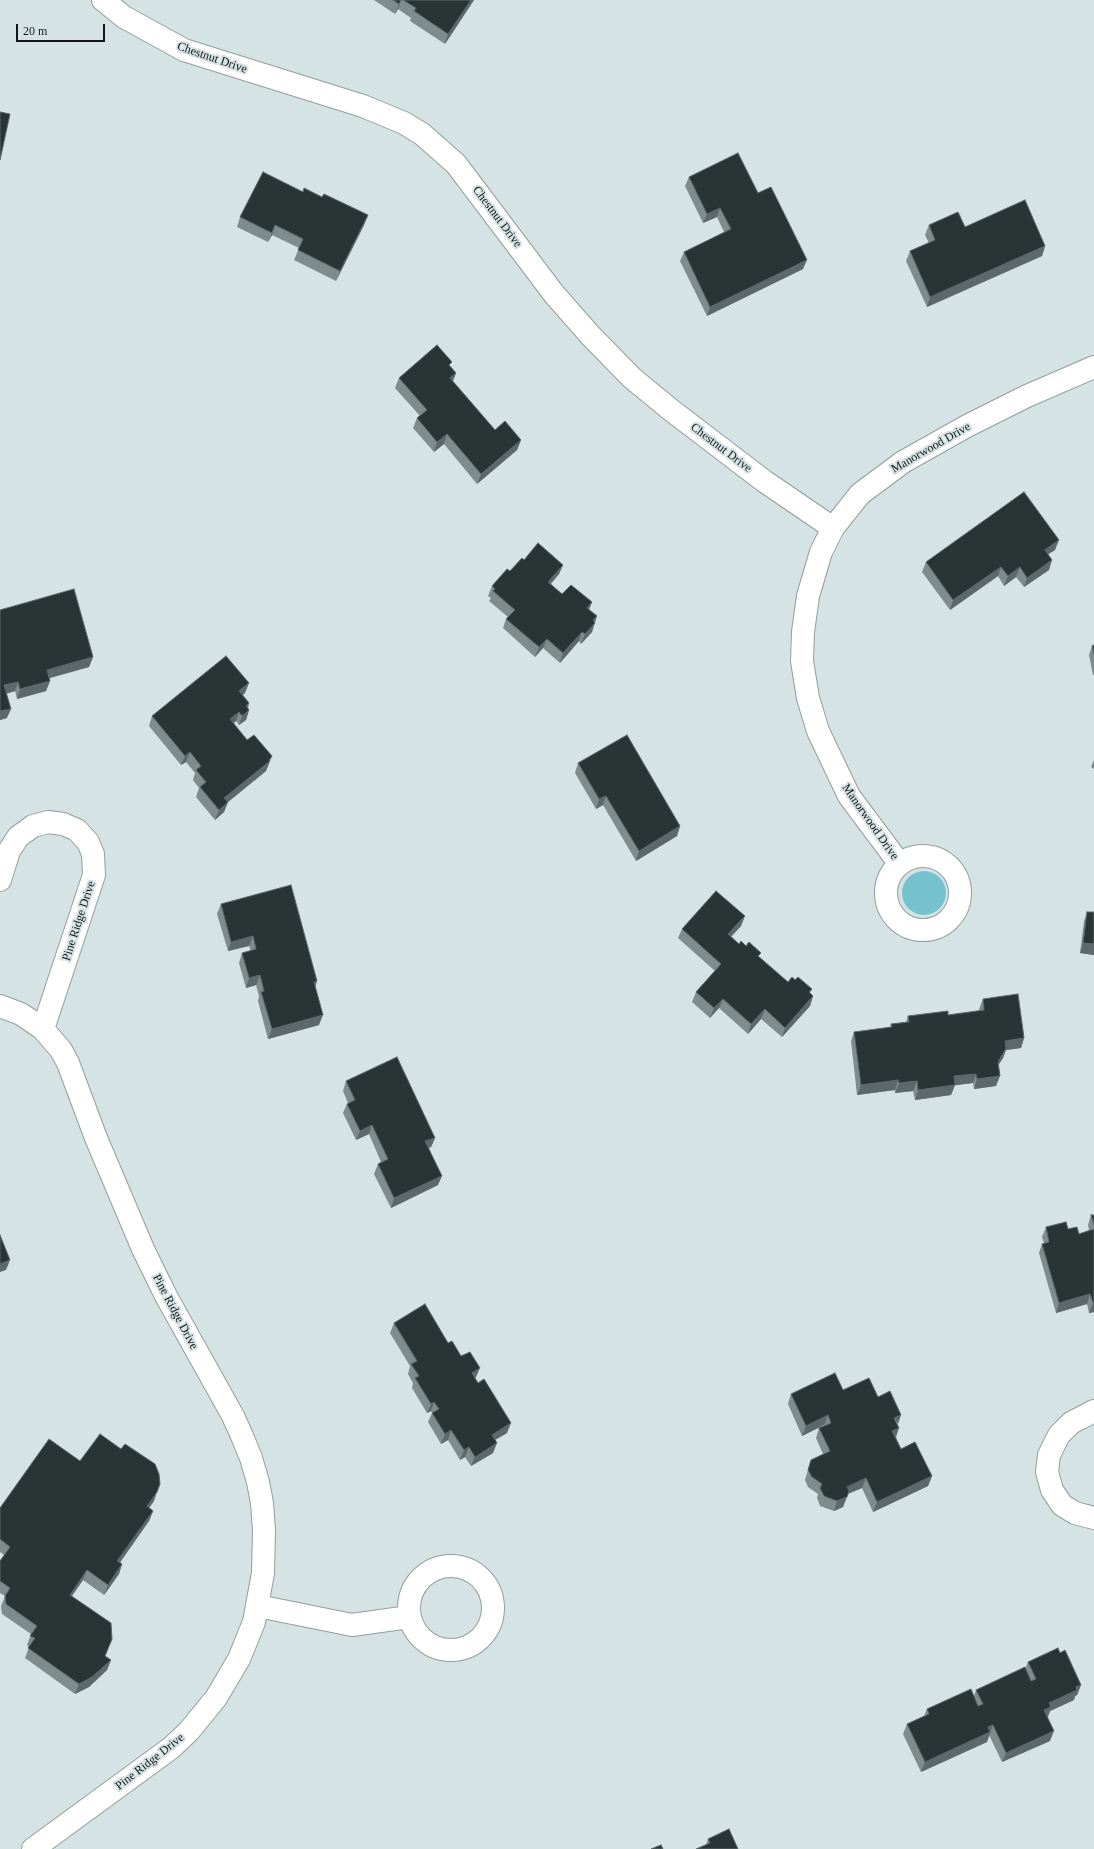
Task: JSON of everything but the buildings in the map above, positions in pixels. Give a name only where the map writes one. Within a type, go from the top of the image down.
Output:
[{"type":"street","name":"Chestnut Drive","points":[[103,0],[124,17],[184,50],[385,114],[404,123],[428,139],[446,153],[466,176],[554,294],[590,335],[632,378],[671,410],[764,481],[833,528]]},
{"type":"street","name":"Manorwood Drive","points":[[899,864],[849,796],[818,731],[806,692],[802,661],[804,615],[812,577],[821,552],[833,528],[860,494],[904,462],[968,426],[1027,396],[1094,367]]},
{"type":"street","name":"Pine Ridge Drive","points":[[0,880],[9,851],[18,836],[33,826],[48,822],[63,824],[77,830],[88,842],[93,854],[94,875],[43,1029]]},
{"type":"street","name":"Pine Ridge Drive","points":[[0,1006],[21,1014],[43,1029],[61,1050],[68,1063],[96,1138],[143,1249],[191,1343],[233,1416],[251,1458],[262,1503],[264,1530],[264,1573],[258,1606],[248,1639],[235,1666],[216,1698],[189,1731],[149,1766],[33,1849]]},
{"type":"street","points":[[1094,1411],[1071,1423],[1059,1434],[1049,1455],[1047,1472],[1052,1490],[1062,1505],[1075,1513],[1094,1518]]},
{"type":"street","points":[[258,1606],[352,1625],[409,1618]]},
{"type":"shaded area","points":[[920,871],[928,871],[940,877],[946,889],[946,897],[940,909],[928,915],[920,915],[908,909],[902,897],[902,889],[908,877]]}]
